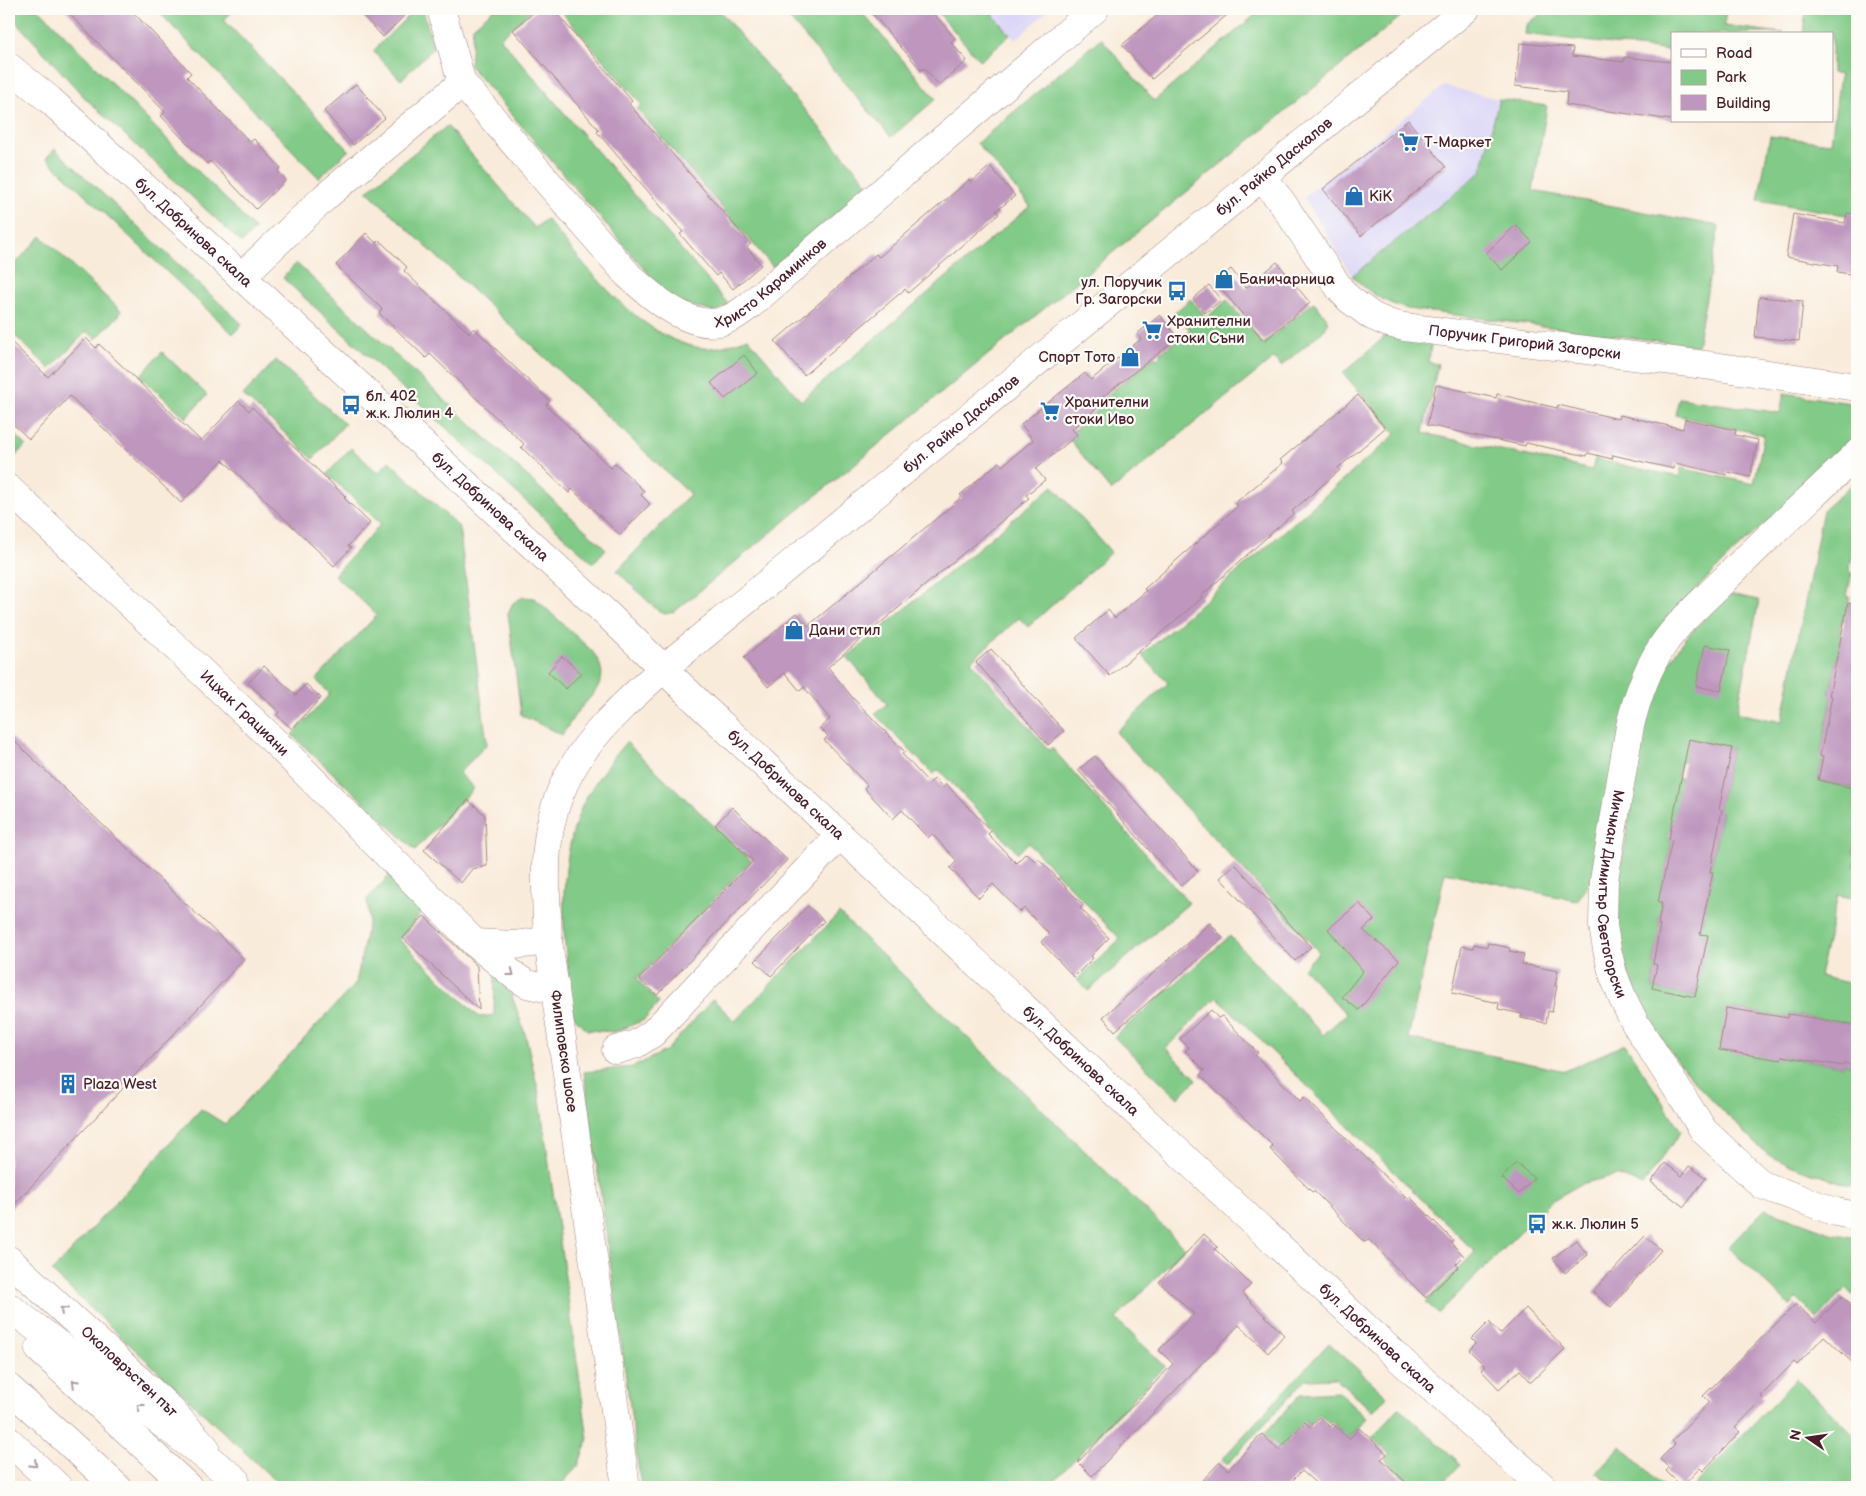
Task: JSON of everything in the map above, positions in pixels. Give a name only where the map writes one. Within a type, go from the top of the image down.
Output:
[{"type":"main road","points":[[241,277],[325,197],[462,83],[441,9]]},
{"type":"main road","name":"Христо Караминков","points":[[462,83],[628,275],[645,291],[684,316],[701,322],[719,322],[736,316],[750,305],[1095,9]]},
{"type":"main road","name":"бул. Райко Даскалов","points":[[664,668],[1466,9]]},
{"type":"main road","name":"бул. Добринова скала","points":[[9,55],[50,100]]},
{"type":"main road","name":"бул. Добринова скала","points":[[9,67],[50,100],[664,668],[704,708],[1401,1360],[1543,1487]]},
{"type":"main road","name":"Поручик Григорий Загорски","points":[[1261,177],[1281,201],[1340,289],[1361,308],[1388,323],[1404,327],[1705,365],[1857,387]]},
{"type":"main road","name":"Мичман Димитър Светогорски","points":[[1857,454],[1743,561],[1676,627],[1662,646],[1651,666],[1635,705],[1630,726],[1604,880],[1603,903],[1603,926],[1607,948],[1613,974],[1623,999],[1635,1023],[1704,1131],[1762,1185],[1836,1212],[1857,1216]]},
{"type":"main road","name":"Ицхак Грациани","points":[[9,489],[265,732],[474,943],[516,978],[527,984],[541,987],[555,985]]},
{"type":"main road","name":"Филиповско шосе","points":[[625,1479],[548,941],[545,877],[552,819],[561,788],[580,754],[623,705],[664,668]]},
{"type":"main road","points":[[616,1050],[636,1044],[653,1033],[840,835]]},
{"type":"main road","points":[[474,943],[514,945],[548,941]]},
{"type":"main road","name":"Околовръстен път","points":[[9,1260],[167,1406],[239,1483]]},
{"type":"main road","points":[[9,1307],[239,1483]]},
{"type":"main road","points":[[9,1322],[188,1487]]},
{"type":"main road","points":[[9,1388],[117,1487]]},
{"type":"main road","points":[[9,1414],[105,1487]]},
{"type":"main road","points":[[9,1441],[58,1487]]},
{"type":"shaded area","points":[[988,9],[1050,9],[1015,40]]},
{"type":"shaded area","points":[[1444,86],[1499,99],[1481,172],[1352,276],[1304,197]]},
{"type":"green space","points":[[9,9],[39,9],[255,229],[242,243],[84,97],[9,14]]},
{"type":"green space","points":[[156,9],[235,9],[224,20],[349,150],[319,178]]},
{"type":"green space","points":[[414,9],[423,9],[433,48],[401,80],[373,51]]},
{"type":"green space","points":[[494,9],[533,9],[500,38],[729,305],[715,312],[672,301],[470,66],[473,27]]},
{"type":"green space","points":[[559,9],[718,9],[869,185],[773,267],[637,109],[642,105]]},
{"type":"green space","points":[[781,9],[859,9],[936,99],[891,137]]},
{"type":"green space","points":[[935,9],[988,9],[1010,35],[980,61]]},
{"type":"green space","points":[[1262,9],[1410,9],[674,612],[665,614],[658,611],[617,571],[690,494],[367,191],[447,126],[535,228],[546,219],[594,276],[632,313],[674,340],[696,347],[709,348],[729,345],[748,338],[801,401],[1030,206],[977,143],[1101,38],[1154,101]]},
{"type":"green space","points":[[1548,9],[1726,9],[1724,26],[1775,32],[1671,32],[1671,51],[1525,34],[1526,25]]},
{"type":"green space","points":[[1806,9],[1857,9],[1857,217],[1758,200],[1770,136],[1831,143],[1840,75],[1834,74],[1834,32],[1803,32]]},
{"type":"green space","points":[[1499,99],[1547,106],[1533,191],[1719,226],[1697,346],[1408,309],[1378,297],[1352,276],[1481,172]]},
{"type":"green space","points":[[55,149],[242,324],[233,334],[46,158]]},
{"type":"green space","points":[[41,236],[122,312],[96,339],[87,331],[50,369],[9,330],[9,259],[15,264]]},
{"type":"green space","points":[[296,263],[606,549],[593,563],[283,278]]},
{"type":"green space","points":[[1191,299],[1206,318],[1227,300],[1263,344],[1314,302],[1326,317],[1328,324],[1324,330],[1281,366],[1274,358],[1111,491],[1067,436],[1106,403],[1103,399],[1154,357],[1157,359],[1160,354],[1190,330],[1175,312]]},
{"type":"green space","points":[[1389,333],[1432,341],[1428,362],[1438,364],[1423,433],[1592,470],[1595,459],[1679,477],[1681,468],[1754,484],[1764,435],[1675,415],[1679,398],[1780,413],[1784,393],[1857,404],[1857,438],[1734,552],[1666,619],[1592,878],[1577,901],[1445,872],[1408,1038],[1565,1071],[1625,1044],[1681,1131],[1643,1185],[1616,1175],[1581,1184],[1551,1201],[1438,1314],[1426,1302],[1475,1252],[1217,997],[1166,1048],[1197,1079],[1178,1098],[1114,1037],[1230,936],[1323,1035],[1346,1014],[1303,968],[1319,952],[1116,732],[1168,683],[1142,655],[1396,434],[1343,373]]},
{"type":"green space","points":[[162,352],[207,395],[186,418],[140,376]]},
{"type":"green space","points":[[276,360],[345,424],[313,459],[243,395]]},
{"type":"green space","points":[[9,429],[26,445],[9,463]]},
{"type":"green space","points":[[351,448],[378,473],[389,461],[459,527],[487,744],[459,773],[474,788],[415,850],[292,735],[330,694],[316,680],[377,615],[334,575],[381,524],[327,474]]},
{"type":"green space","points":[[1857,480],[1857,549],[1855,558],[1852,558],[1849,572],[1852,573],[1847,596],[1850,597],[1845,620],[1842,620],[1839,634],[1842,635],[1829,695],[1832,696],[1820,756],[1823,757],[1818,780],[1857,789],[1857,835],[1853,853],[1857,854],[1854,866],[1857,867],[1857,899],[1838,895],[1819,976],[1857,985],[1857,1022],[1851,1021],[1850,1024],[1789,1014],[1788,1018],[1727,1008],[1720,1050],[1782,1056],[1843,1066],[1844,1063],[1857,1066],[1857,1186],[1801,1169],[1769,1155],[1713,1102],[1696,1083],[1663,1041],[1637,995],[1619,938],[1617,906],[1619,881],[1644,729],[1655,693],[1666,670],[1686,638],[1730,594],[1759,600],[1737,713],[1782,722],[1823,510]],"holes":[[[1690,739],[1732,748],[1719,809],[1722,811],[1710,872],[1713,873],[1700,934],[1707,935],[1695,997],[1652,988],[1657,965],[1653,964],[1656,949],[1665,926],[1658,925],[1662,902],[1659,902],[1672,840],[1668,839],[1671,824],[1675,824],[1682,778],[1677,777],[1681,762],[1685,762]]]},
{"type":"green space","points":[[1053,486],[1111,552],[1028,627],[1019,618],[971,661],[1049,750],[1052,748],[1189,903],[1088,991],[1077,980],[1120,939],[1028,843],[1018,853],[939,770],[933,774],[875,714],[887,704],[847,657]]},
{"type":"green space","points":[[523,597],[534,598],[539,602],[592,651],[601,669],[601,680],[596,689],[562,735],[521,715],[508,613],[513,603]]},
{"type":"green space","points":[[626,742],[751,861],[637,979],[659,1003],[644,1020],[615,1032],[587,1030],[574,1016],[565,949],[564,904],[568,857],[572,835],[588,794]]},
{"type":"green space","points":[[391,874],[425,909],[399,939],[479,1017],[494,1015],[495,974],[512,996],[526,1037],[539,1094],[588,1439],[578,1466],[559,1487],[282,1487],[52,1272],[201,1109],[225,1124],[356,983],[369,919],[367,899]]},
{"type":"green space","points":[[839,913],[1185,1248],[1116,1319],[1165,1366],[1048,1487],[641,1487],[584,1072],[633,1067],[667,1050],[713,999],[735,1021]]},
{"type":"green space","points":[[1765,1209],[1830,1233],[1857,1238],[1857,1298],[1846,1288],[1817,1319],[1797,1299],[1790,1306],[1728,1247]]},
{"type":"green space","points":[[1329,1343],[1387,1396],[1373,1412],[1336,1378],[1306,1379],[1227,1465],[1222,1459]]},
{"type":"green space","points":[[1796,1379],[1857,1438],[1857,1487],[1693,1487]]},
{"type":"green space","points":[[1339,1392],[1367,1418],[1349,1438],[1332,1422],[1330,1424],[1319,1414],[1309,1425],[1304,1421],[1286,1441],[1288,1444],[1282,1450],[1264,1434],[1301,1394]]},
{"type":"green space","points":[[1399,1408],[1461,1464],[1439,1487],[1415,1487],[1385,1460],[1390,1454],[1372,1438]]},
{"type":"green space","points":[[1621,1446],[1664,1487],[1617,1487],[1596,1472]]},
{"type":"building","points":[[65,9],[130,9],[191,73],[187,77],[250,142],[254,139],[281,168],[278,171],[286,180],[256,209],[210,161],[207,164],[161,116],[165,112]]},
{"type":"building","points":[[356,9],[411,9],[383,37]]},
{"type":"building","points":[[538,9],[553,9],[632,101],[629,104],[751,244],[747,247],[761,265],[733,289],[719,273],[716,276],[680,234],[683,232],[513,30]]},
{"type":"building","points":[[868,9],[929,9],[955,38],[951,42],[967,61],[939,85],[924,68],[921,70]]},
{"type":"building","points":[[1165,9],[1234,9],[1152,79],[1122,45]]},
{"type":"building","points":[[1520,43],[1573,48],[1572,56],[1624,62],[1624,57],[1671,62],[1671,120],[1566,105],[1567,92],[1515,86]]},
{"type":"building","points":[[356,84],[385,118],[353,145],[324,111]]},
{"type":"building","points":[[1408,120],[1446,167],[1361,236],[1323,189]]},
{"type":"building","points":[[990,166],[1015,196],[996,211],[999,214],[908,293],[905,289],[804,375],[775,341],[876,254],[879,257],[969,180],[971,183]]},
{"type":"building","points":[[1847,213],[1857,214],[1857,275],[1837,272],[1838,266],[1786,257],[1793,214],[1845,223]]},
{"type":"building","points":[[1516,225],[1532,242],[1502,270],[1486,253]]},
{"type":"building","points":[[366,233],[376,243],[379,240],[407,267],[404,271],[469,333],[474,328],[550,401],[546,405],[611,468],[615,463],[644,491],[641,495],[650,504],[620,535],[572,489],[569,493],[521,447],[524,444],[430,354],[426,358],[379,313],[382,309],[336,265]]},
{"type":"building","points":[[1277,262],[1310,303],[1264,341],[1216,282],[1231,269],[1246,288]]},
{"type":"building","points":[[1209,285],[1221,300],[1205,313],[1193,299]]},
{"type":"building","points":[[1759,297],[1803,301],[1799,341],[1755,337]]},
{"type":"building","points":[[1160,315],[1178,338],[1100,399],[1103,403],[1072,429],[1077,435],[1036,469],[1045,480],[1026,495],[1029,498],[828,667],[852,697],[905,752],[902,754],[929,783],[935,779],[943,788],[946,784],[991,831],[988,834],[1016,863],[1026,853],[1035,861],[1038,858],[1083,905],[1080,908],[1109,938],[1074,977],[1041,942],[1049,934],[1024,908],[1020,912],[993,884],[979,898],[950,868],[957,861],[932,834],[928,838],[902,810],[893,819],[864,788],[867,785],[824,740],[828,736],[820,728],[830,719],[804,687],[800,691],[785,673],[768,687],[744,658],[797,613],[808,626],[962,497],[960,495],[999,462],[1002,466],[1033,440],[1021,424],[1085,373],[1091,380],[1141,339],[1137,334]]},
{"type":"building","points":[[86,338],[96,348],[99,344],[201,441],[239,401],[249,411],[252,407],[346,497],[344,498],[370,523],[348,546],[351,548],[334,566],[223,460],[181,503],[70,396],[29,439],[9,420],[9,340],[48,377]]},
{"type":"building","points":[[744,355],[758,373],[725,399],[711,383]]},
{"type":"building","points":[[1436,385],[1496,398],[1497,394],[1557,408],[1558,405],[1619,419],[1620,415],[1683,429],[1685,419],[1736,430],[1735,435],[1758,440],[1750,477],[1728,472],[1727,475],[1675,463],[1674,469],[1613,455],[1612,459],[1588,453],[1587,456],[1526,443],[1525,446],[1427,425]]},
{"type":"building","points":[[1358,395],[1385,428],[1338,468],[1340,470],[1292,511],[1294,513],[1201,596],[1202,598],[1110,676],[1076,638],[1108,610],[1115,618],[1146,591],[1144,589],[1238,506],[1235,503],[1283,463],[1280,460]]},
{"type":"building","points":[[1848,603],[1857,604],[1857,789],[1818,780],[1823,757],[1820,756],[1832,696],[1829,696]]},
{"type":"building","points":[[1705,645],[1730,650],[1721,691],[1696,686]]},
{"type":"building","points":[[991,649],[1064,731],[1048,745],[976,662]]},
{"type":"building","points":[[562,656],[581,673],[566,689],[548,672]]},
{"type":"building","points":[[264,666],[296,695],[306,684],[321,698],[292,729],[277,715],[279,712],[248,683]]},
{"type":"building","name":"Plaza West","points":[[9,736],[244,959],[9,1210]]},
{"type":"building","points":[[1689,739],[1732,748],[1719,809],[1722,810],[1710,872],[1713,872],[1700,934],[1708,935],[1695,997],[1652,988],[1657,965],[1653,964],[1662,902],[1658,902],[1672,840],[1669,839]]},
{"type":"building","points":[[1095,756],[1198,871],[1181,886],[1078,770]]},
{"type":"building","points":[[468,800],[485,815],[487,866],[472,869],[461,883],[424,850]]},
{"type":"building","points":[[732,807],[787,860],[657,995],[639,979],[753,861],[715,825]]},
{"type":"building","points":[[1235,864],[1311,947],[1295,961],[1220,878]]},
{"type":"building","points":[[1359,903],[1374,920],[1363,930],[1399,960],[1359,1010],[1342,997],[1363,971],[1328,929]]},
{"type":"building","points":[[808,906],[824,921],[771,976],[755,961]]},
{"type":"building","points":[[424,916],[477,966],[479,1010],[403,938]]},
{"type":"building","points":[[1210,923],[1223,938],[1115,1031],[1103,1017]]},
{"type":"building","points":[[1488,943],[1510,948],[1509,951],[1524,954],[1522,964],[1558,971],[1552,1012],[1548,1011],[1546,1023],[1521,1018],[1522,1014],[1498,1009],[1499,1003],[1452,993],[1462,946],[1473,948],[1474,944],[1487,947]]},
{"type":"building","points":[[1726,1008],[1788,1018],[1788,1014],[1857,1025],[1857,1066],[1844,1063],[1843,1066],[1782,1056],[1781,1060],[1719,1050]]},
{"type":"building","points":[[1211,1010],[1218,1018],[1222,1016],[1258,1053],[1255,1055],[1300,1101],[1304,1097],[1408,1199],[1410,1197],[1453,1240],[1451,1243],[1464,1256],[1456,1264],[1458,1267],[1426,1298],[1369,1240],[1364,1242],[1314,1191],[1312,1192],[1270,1149],[1273,1146],[1200,1075],[1204,1070],[1185,1051],[1189,1048],[1180,1039]]},
{"type":"building","points":[[1516,1163],[1534,1178],[1519,1194],[1502,1178]]},
{"type":"building","points":[[1665,1163],[1682,1176],[1689,1166],[1706,1178],[1684,1207],[1651,1182]]},
{"type":"building","points":[[1204,1234],[1218,1247],[1215,1249],[1251,1285],[1242,1293],[1284,1335],[1268,1353],[1239,1325],[1092,1476],[1078,1462],[1173,1364],[1159,1350],[1194,1314],[1159,1282]]},
{"type":"building","points":[[1645,1236],[1661,1250],[1611,1307],[1593,1292]]},
{"type":"building","points":[[1576,1240],[1588,1255],[1565,1273],[1553,1258]]},
{"type":"building","points":[[1842,1296],[1857,1311],[1857,1367],[1824,1336],[1797,1365],[1794,1362],[1761,1396],[1763,1399],[1735,1428],[1740,1432],[1703,1471],[1700,1468],[1682,1487],[1666,1471],[1669,1468],[1660,1459],[1675,1444],[1672,1441],[1709,1402],[1703,1396],[1796,1304],[1816,1323]]},
{"type":"building","points":[[1526,1308],[1565,1349],[1531,1382],[1520,1370],[1499,1389],[1481,1370],[1485,1366],[1469,1350],[1476,1343],[1472,1339],[1489,1322],[1500,1334]]},
{"type":"building","points":[[1320,1417],[1330,1427],[1333,1424],[1349,1439],[1359,1428],[1387,1454],[1381,1459],[1411,1487],[1320,1487],[1302,1471],[1286,1487],[1196,1487],[1220,1462],[1228,1470],[1262,1434],[1279,1450],[1305,1422],[1310,1427]]},
{"type":"place","name":"Т-Маркет","points":[[1409,142]]},
{"type":"place","name":"KiK","points":[[1354,196]]},
{"type":"place","name":"Баничарница","points":[[1224,279]]},
{"type":"place","name":"ул. Поручик Гр. Загорски","points":[[1177,291]]},
{"type":"place","name":"Хранителни стоки Съни","points":[[1152,330]]},
{"type":"place","name":"Спорт Тото","points":[[1130,357]]},
{"type":"place","name":"бл. 402 ж.к. Люлин 4","points":[[351,405]]},
{"type":"place","name":"Хранителни стоки Иво","points":[[1050,411]]},
{"type":"place","name":"Дани стил","points":[[794,630]]},
{"type":"place","name":"Plaza West","points":[[68,1084]]},
{"type":"place","name":"ж.к. Люлин 5","points":[[1537,1224]]}]
